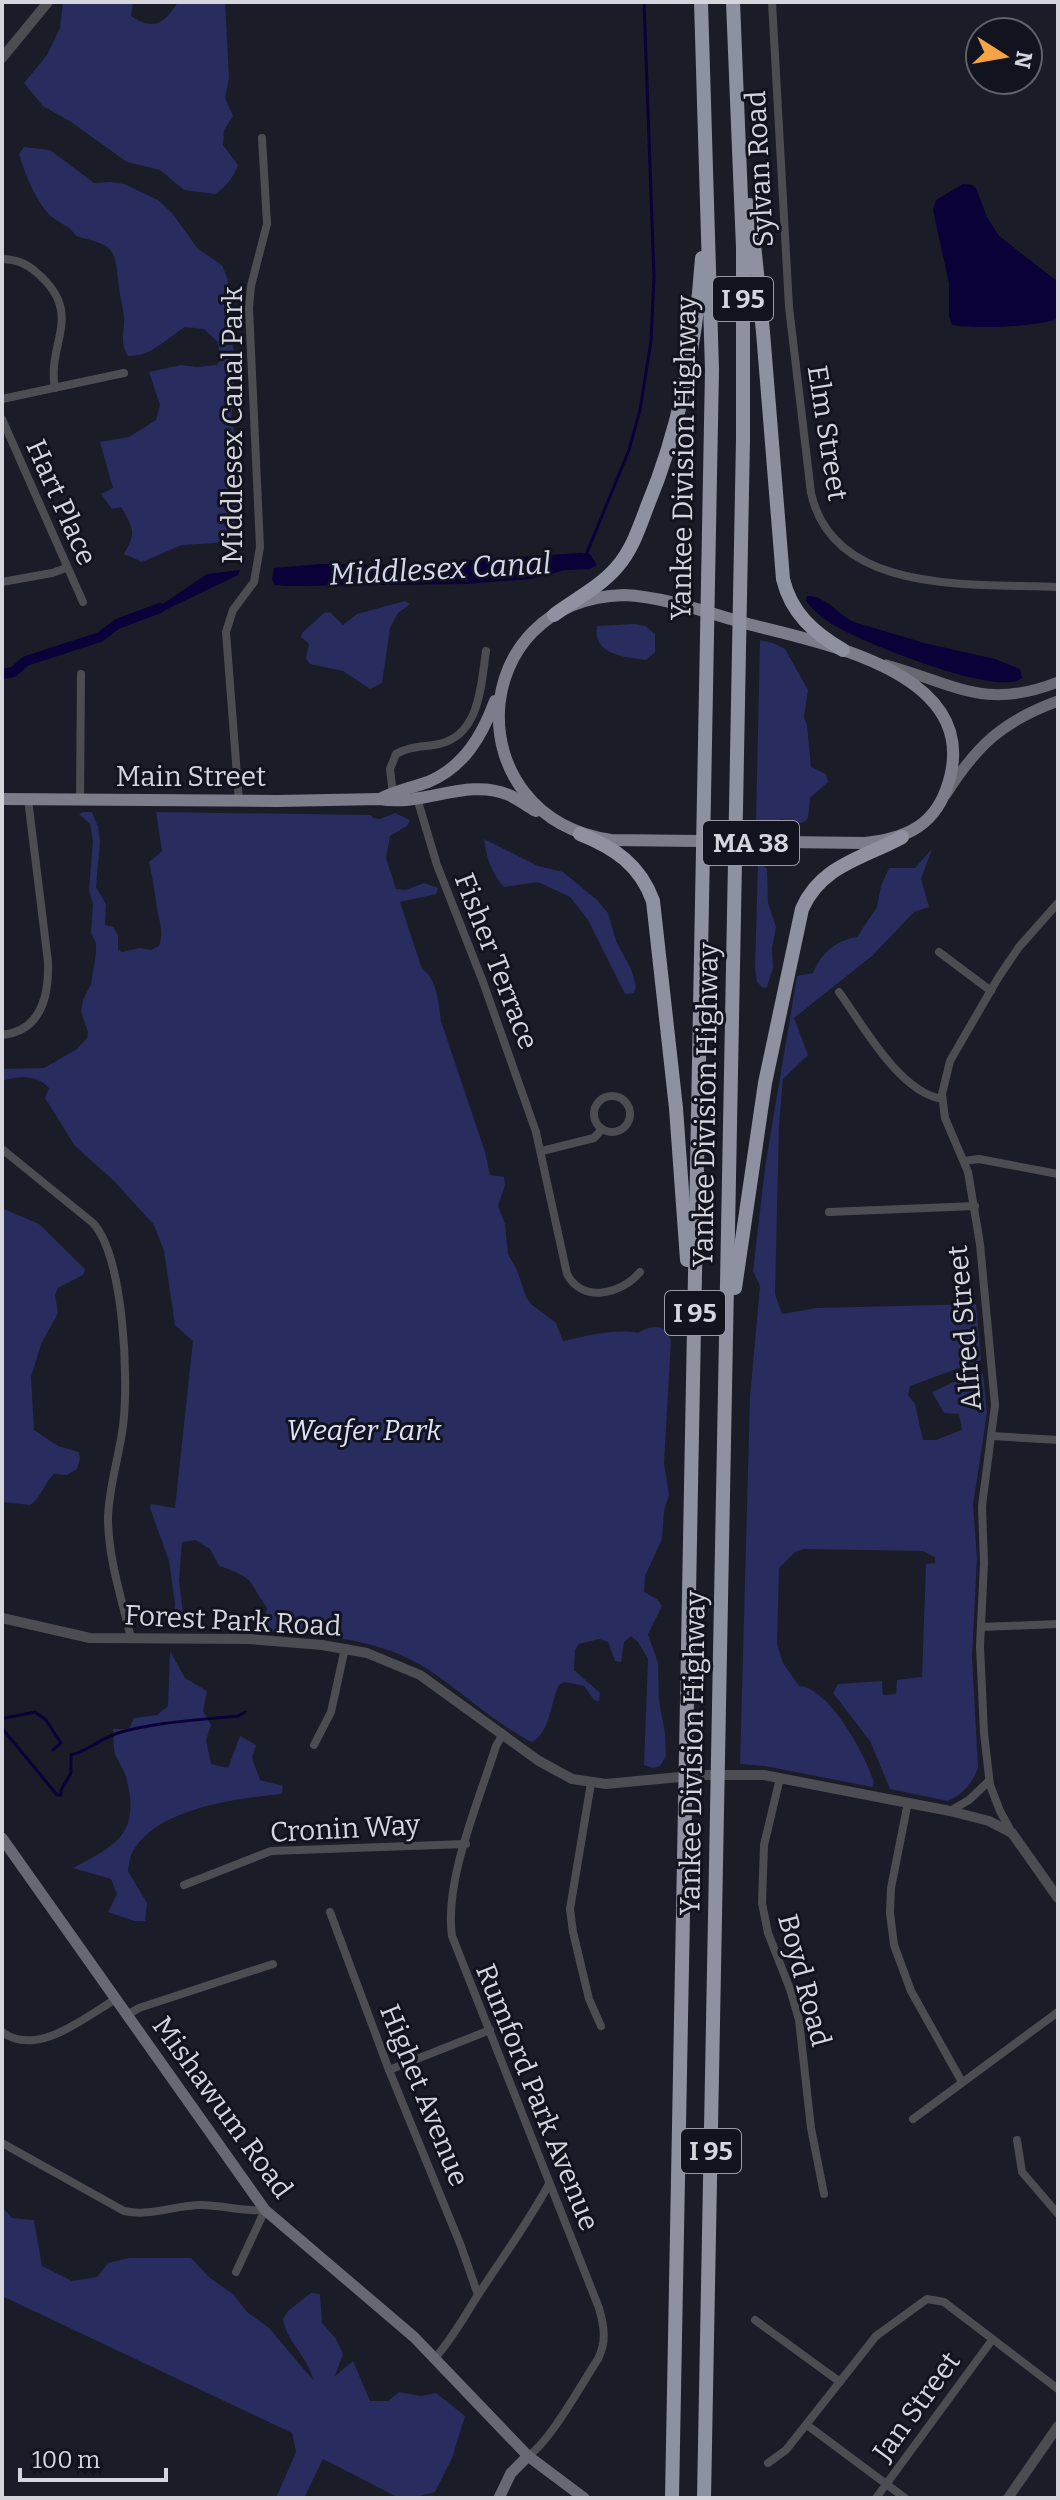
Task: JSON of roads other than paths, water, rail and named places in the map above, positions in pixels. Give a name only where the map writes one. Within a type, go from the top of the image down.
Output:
[{"type":"highway","name":"Yankee Division Highway","points":[[672,2498],[712,370],[701,2]]},
{"type":"highway","name":"Yankee Division Highway","points":[[704,2498],[744,350],[733,2]]},
{"type":"highway","points":[[739,128],[763,332],[783,579],[788,597],[802,618],[826,640],[843,650]]},
{"type":"highway","points":[[554,615],[605,579],[621,562],[641,522],[670,445],[690,361],[698,305],[707,134]]},
{"type":"highway","points":[[580,834],[629,861],[645,882],[653,901],[681,1167],[694,1360]]},
{"type":"highway","points":[[726,1351],[754,1143],[800,916],[809,895],[830,872],[902,837]]},
{"type":"main road","name":"MA 38","points":[[503,679],[522,643],[534,629],[554,615],[598,597],[641,597],[843,650],[987,696],[1016,695],[1058,682]]},
{"type":"main road","points":[[868,660],[915,685],[942,713],[951,735],[953,755],[950,778],[941,801]]},
{"type":"main road","name":"Main Street","points":[[415,792],[446,772],[471,750],[487,723],[503,679]]},
{"type":"main road","points":[[503,679],[498,719],[503,752],[523,791],[549,818]]},
{"type":"main road","name":"MA 38","points":[[549,818],[580,834],[625,841],[815,844],[865,843],[902,837],[925,823],[986,741],[1007,724],[1058,701]]},
{"type":"main road","name":"Main Street","points":[[2,799],[380,799],[415,792],[474,789],[509,795],[549,818]]},
{"type":"main road","name":"Mishawum Road","points":[[2,1838],[265,2210],[384,2310],[435,2358],[528,2456],[584,2498]]},
{"type":"main road","points":[[499,2498],[511,2473],[528,2456]]},
{"type":"street","points":[[2,58],[48,2]]},
{"type":"street","name":"Sylvan Road","points":[[772,2],[792,334]]},
{"type":"street","name":"Middlesex Canal Park","points":[[239,801],[226,640],[231,613],[254,582],[260,547],[249,308],[251,286],[267,222],[262,138]]},
{"type":"street","points":[[2,259],[29,267],[45,280],[56,297],[62,325],[53,373],[55,388]]},
{"type":"street","name":"Elm Street","points":[[792,334],[811,493],[820,519],[836,541],[867,562],[919,580],[1058,587]]},
{"type":"street","points":[[2,399],[124,373]]},
{"type":"street","name":"Hart Place","points":[[2,419],[83,602]]},
{"type":"street","points":[[2,582],[66,568]]},
{"type":"street","points":[[394,797],[390,769],[396,754],[452,739],[472,719],[486,651]]},
{"type":"street","points":[[80,800],[81,674]]},
{"type":"street","name":"Fisher Terrace","points":[[415,792],[437,865],[501,1032],[542,1151],[563,1262],[571,1282],[582,1291],[596,1293],[624,1285],[640,1272]]},
{"type":"street","points":[[2,1035],[16,1033],[34,1022],[42,1007],[48,979],[28,799]]},
{"type":"street","name":"Alfred Street","points":[[1012,1833],[996,1803],[989,1781],[984,1733],[982,1506],[994,1396],[975,1206],[964,1161],[945,1118],[942,1099],[950,1061],[991,991],[1019,947],[1058,903]]},
{"type":"street","points":[[939,952],[991,991]]},
{"type":"street","points":[[839,992],[905,1079],[925,1094],[942,1099]]},
{"type":"street","points":[[609,1097],[622,1099],[629,1110],[627,1124],[616,1132],[602,1129],[595,1118],[597,1104],[609,1097]]},
{"type":"street","points":[[542,1151],[594,1138],[602,1129]]},
{"type":"street","points":[[2,1149],[93,1223],[109,1253],[121,1321],[125,1395],[108,1521],[131,1638]]},
{"type":"street","points":[[964,1161],[979,1159],[1058,1174]]},
{"type":"street","points":[[829,1212],[975,1206]]},
{"type":"street","points":[[992,1436],[1058,1440]]},
{"type":"street","name":"Forest Park Road","points":[[2,1618],[86,1637],[231,1638],[345,1648],[385,1658],[420,1675],[561,1774],[591,1783],[734,1774],[780,1778],[950,1811],[993,1823],[1012,1833]]},
{"type":"street","points":[[981,1627],[1058,1624]]},
{"type":"street","points":[[314,1745],[333,1707],[345,1648]]},
{"type":"street","name":"Rumford Park Avenue","points":[[503,1734],[496,1746],[453,1885],[451,1929],[458,1954],[599,2308],[604,2340],[598,2359],[549,2434],[539,2448],[528,2456]]},
{"type":"street","name":"Boyd Road","points":[[780,1778],[764,1845],[762,1903],[768,1933],[799,2020],[811,2128],[824,2194]]},
{"type":"street","points":[[950,1811],[969,1800],[989,1781]]},
{"type":"street","points":[[591,1783],[570,1909],[589,1999],[601,2026]]},
{"type":"street","points":[[908,1802],[891,1888],[894,1945],[911,1991],[962,2082]]},
{"type":"street","points":[[1012,1833],[1054,1884],[1058,1898]]},
{"type":"street","name":"Cronin Way","points":[[184,1885],[271,1851],[466,1844]]},
{"type":"street","name":"Highet Avenue","points":[[330,1912],[478,2295]]},
{"type":"street","points":[[127,2015],[139,2008],[273,1964]]},
{"type":"street","points":[[2,2032],[19,2040],[37,2041],[116,1999]]},
{"type":"street","points":[[913,2119],[1058,2012]]},
{"type":"street","points":[[389,2070],[490,2030]]},
{"type":"street","points":[[1017,2140],[1022,2172],[1058,2214]]},
{"type":"street","points":[[2,2143],[124,2211],[146,2213],[200,2205],[265,2210],[236,2272]]},
{"type":"street","points":[[435,2358],[449,2343],[526,2227],[549,2184]]},
{"type":"street","points":[[768,2463],[783,2454],[879,2333],[922,2301],[935,2299],[944,2302],[1058,2389]]},
{"type":"street","points":[[755,2320],[840,2382]]},
{"type":"street","name":"Jan Street","points":[[876,2498],[992,2340]]},
{"type":"street","points":[[807,2425],[905,2498]]},
{"type":"street","points":[[1008,2498],[1058,2426]]},
{"type":"water","points":[[963,184],[976,188],[987,217],[999,236],[1058,282],[1058,318],[1006,326],[952,325],[949,317],[949,283],[933,210],[936,200]]},
{"type":"water","name":"Middlesex Canal","points":[[590,554],[597,565],[590,569],[565,570],[531,579],[466,584],[288,586],[275,585],[272,579],[274,568],[320,564],[401,565]]},
{"type":"water","points":[[240,570],[238,575],[155,615],[151,612],[207,574]]},
{"type":"water","points":[[807,596],[825,602],[854,622],[924,643],[995,659],[1020,669],[1022,678],[1009,682],[990,681],[912,659],[832,624],[810,606]]},
{"type":"waterway","points":[[586,555],[629,450],[640,410],[651,341],[654,276],[644,2]]},
{"type":"waterway","name":"Middlesex Canal","points":[[2,674],[13,672],[26,661],[100,637],[117,624],[160,608]]},
{"type":"waterway","points":[[5,1718],[35,1712],[46,1720],[61,1743],[53,1750]]},
{"type":"waterway","points":[[2,1728],[57,1795],[61,1795],[71,1773],[71,1755],[112,1735],[147,1726],[238,1716],[245,1712]]},
{"type":"park label","name":"Weafer Park","points":[[364,1430]]}]
